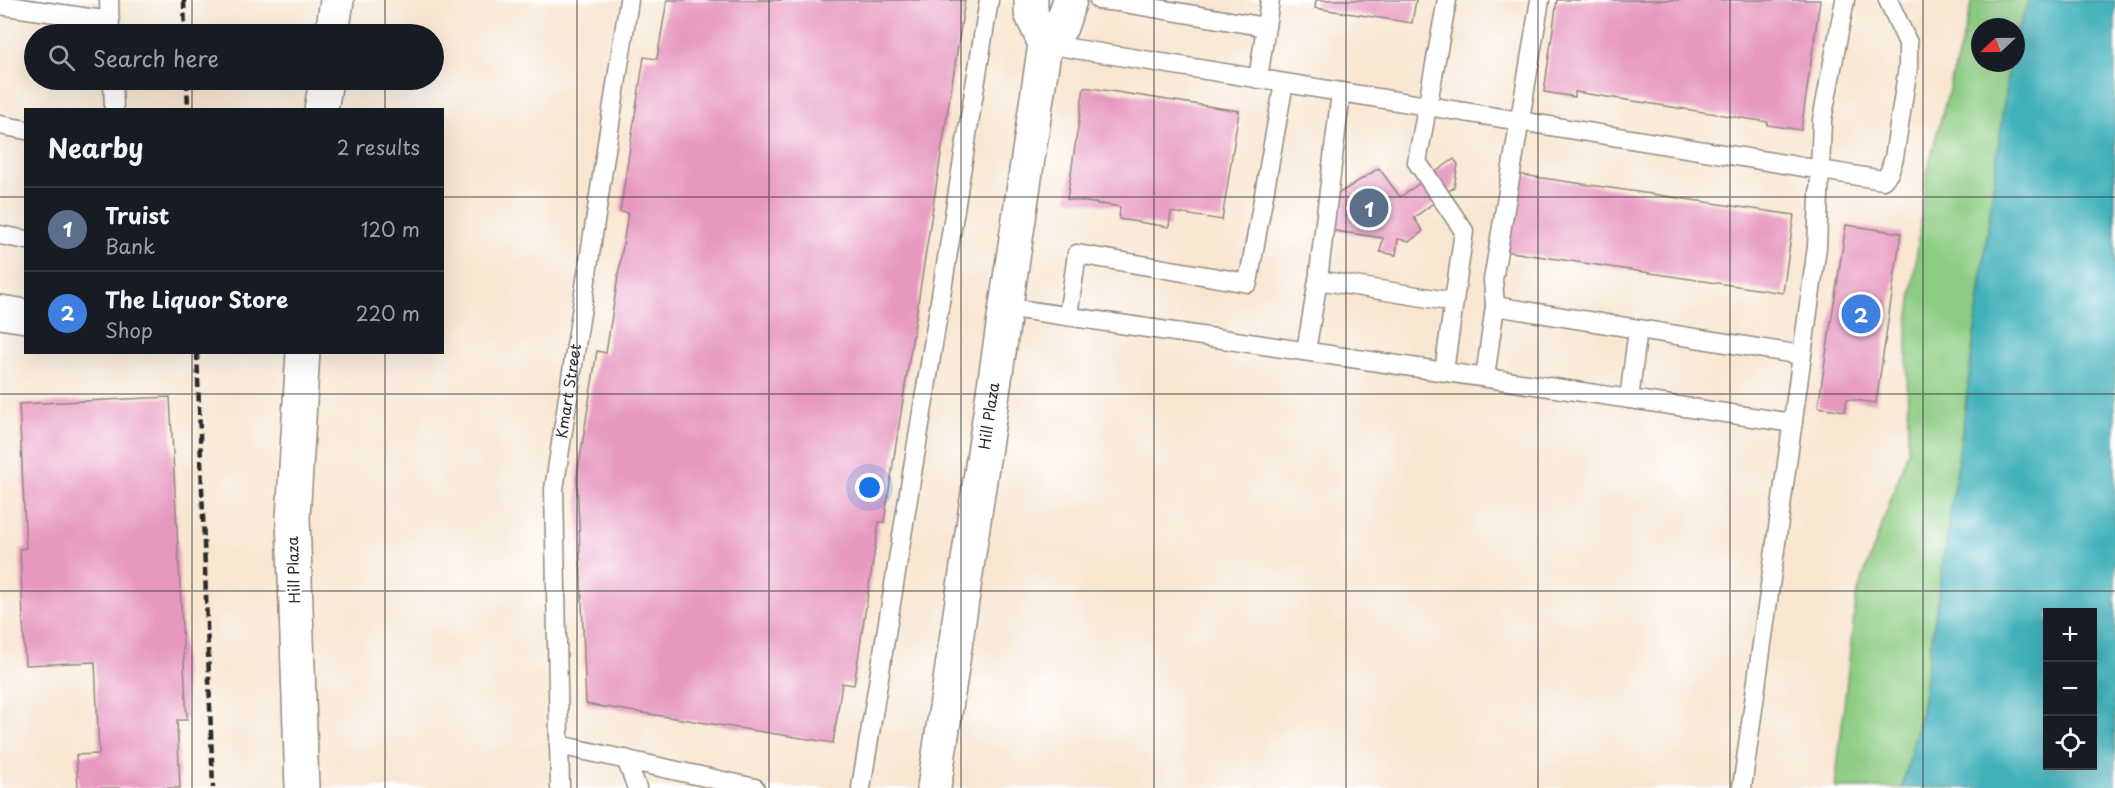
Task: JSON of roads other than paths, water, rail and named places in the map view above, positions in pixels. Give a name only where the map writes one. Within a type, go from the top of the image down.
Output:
[{"type":"street","points":[[333,24],[337,0]]},
{"type":"street","points":[[1031,0],[1031,13],[1045,44]]},
{"type":"street","name":"Hill Plaza","points":[[934,788],[1045,44],[1060,27],[1070,0]]},
{"type":"street","points":[[321,108],[324,90]]},
{"type":"street","points":[[0,312],[24,316]]},
{"type":"street","name":"Hill Plaza","points":[[302,788],[292,518],[303,354]]},
{"type":"lane","points":[[109,0],[110,24]]},
{"type":"lane","name":"Kmart Street","points":[[560,788],[554,489],[629,0]]},
{"type":"lane","points":[[861,788],[989,0]]},
{"type":"lane","points":[[1099,0],[1118,1],[1266,27]]},
{"type":"lane","points":[[1258,79],[1270,0]]},
{"type":"lane","points":[[1444,371],[1464,231],[1417,162],[1447,0]]},
{"type":"lane","points":[[1485,377],[1495,306],[1493,280],[1540,0]]},
{"type":"lane","points":[[1742,788],[1817,247],[1822,120],[1845,0]]},
{"type":"lane","points":[[1045,44],[1882,180],[1889,173],[1894,158],[1908,67],[1908,43],[1888,0]]},
{"type":"lane","points":[[0,5],[91,24]]},
{"type":"lane","points":[[1068,316],[1077,254],[1248,283],[1284,83]]},
{"type":"lane","points":[[113,90],[114,108]]},
{"type":"lane","points":[[1305,351],[1318,280],[1341,93]]},
{"type":"lane","points":[[0,125],[24,130]]},
{"type":"lane","points":[[0,236],[24,240]]},
{"type":"lane","points":[[1318,280],[1454,302]]},
{"type":"lane","points":[[1495,306],[1802,356]]},
{"type":"lane","points":[[1004,307],[1793,423]]},
{"type":"lane","points":[[1629,399],[1638,329]]},
{"type":"lane","points":[[559,744],[755,788]]},
{"type":"lane","points":[[626,759],[637,788]]},
{"type":"water","points":[[2029,0],[2115,0],[2115,788],[1902,788],[1921,712],[1961,440],[2008,72],[2025,72],[2025,18],[2022,18]]},
{"type":"railway","points":[[184,0],[185,24]]},
{"type":"railway","points":[[187,90],[188,108]]},
{"type":"railway","points":[[197,354],[213,788]]},
{"type":"place","name":"Truist","points":[[1369,208]]},
{"type":"place","name":"The Liquor Store","points":[[1861,314]]}]
